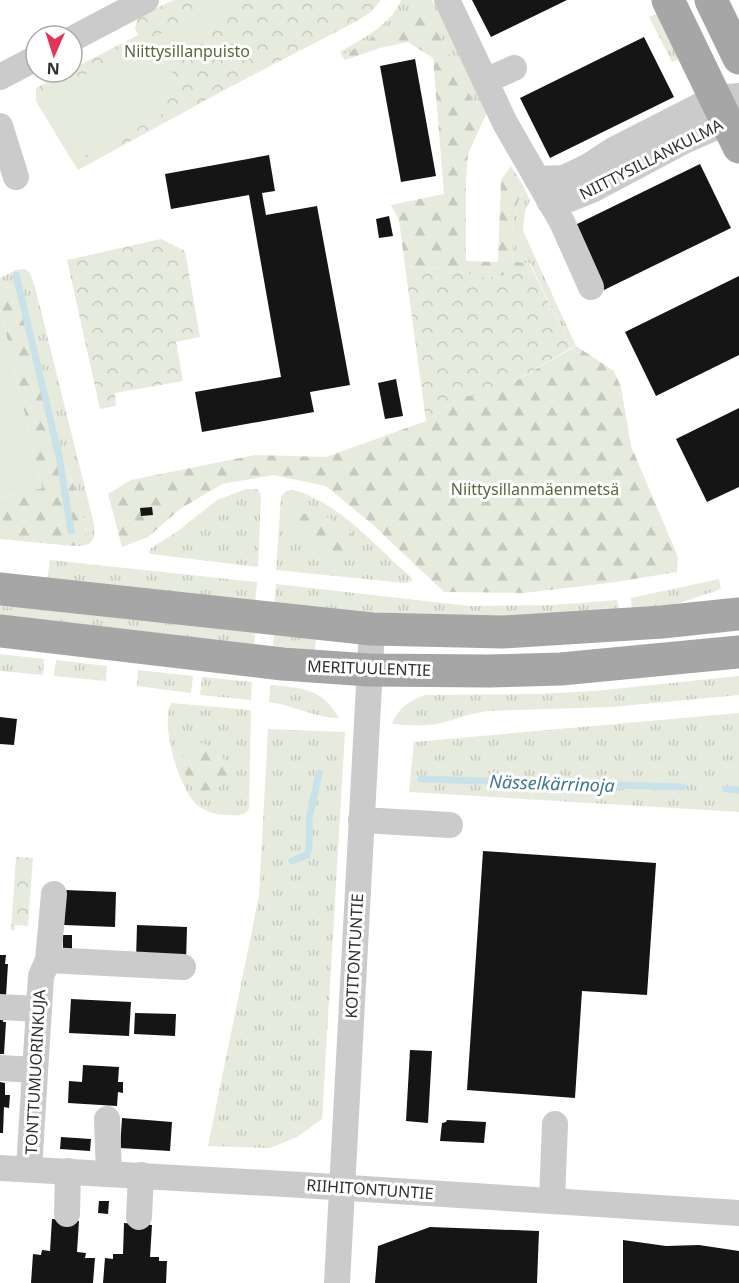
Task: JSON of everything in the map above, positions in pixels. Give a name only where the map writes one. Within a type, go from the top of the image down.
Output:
[{"type":"main road","points":[[668,0],[732,115]]},
{"type":"main road","points":[[711,0],[739,58]]},
{"type":"main road","points":[[0,589],[372,629],[503,632],[662,622],[739,614]]},
{"type":"main road","name":"MERITUULENTIE","points":[[0,631],[283,664],[369,670],[561,669],[739,652]]},
{"type":"street","points":[[84,33],[146,0]]},
{"type":"street","points":[[447,0],[505,123],[562,222],[591,287]]},
{"type":"street","points":[[0,77],[24,64]]},
{"type":"street","points":[[485,81],[514,68]]},
{"type":"street","name":"NIITTYSILLANKULMA","points":[[543,190],[589,166],[615,149],[732,115]]},
{"type":"street","points":[[0,126],[16,177]]},
{"type":"street","name":"KOTITONTUNTIE","points":[[337,1283],[372,629]]},
{"type":"street","points":[[658,660],[739,667]]},
{"type":"street","points":[[362,820],[450,825]]},
{"type":"street","name":"TONTTUMUORINKUJA","points":[[29,1169],[39,1009],[54,894]]},
{"type":"street","points":[[44,968],[183,967]]},
{"type":"street","points":[[0,1007],[39,1009]]},
{"type":"street","points":[[0,1068],[35,1070]]},
{"type":"street","points":[[107,1119],[109,1174]]},
{"type":"street","points":[[552,1201],[555,1124]]},
{"type":"street","name":"RIIHITONTUNTIE","points":[[0,1168],[343,1187],[739,1213]]},
{"type":"street","points":[[67,1214],[68,1171]]},
{"type":"street","points":[[139,1217],[141,1175]]},
{"type":"green space","name":"Niittysillanpuisto","points":[[174,0],[381,0],[371,12],[357,21],[78,170],[36,101],[36,88],[44,84],[84,84],[84,63],[138,35],[135,28],[138,16]]},
{"type":"green space","points":[[401,0],[432,0],[488,111],[483,121],[438,32],[428,17],[414,15],[396,23],[342,56],[340,52],[384,24],[397,9]]},
{"type":"green space","points":[[217,3],[225,7],[226,19],[178,50],[161,115],[73,162],[36,101],[68,84],[84,84],[84,75],[211,4]]},
{"type":"green space","points":[[659,13],[681,58],[672,62],[649,17]]},
{"type":"green space","points":[[414,15],[428,17],[438,32],[483,121],[468,154],[466,261],[498,262],[501,180],[511,166],[524,187],[513,224],[513,262],[529,263],[533,271],[487,278],[453,270],[405,266],[399,220],[391,205],[444,194],[433,58],[408,42],[380,48],[345,60],[342,56],[396,23]]},
{"type":"green space","points":[[524,187],[530,201],[525,211],[523,231],[576,346],[571,348],[530,263],[513,263],[513,224]]},
{"type":"green space","points":[[161,239],[185,251],[200,337],[176,342],[183,381],[115,393],[116,406],[100,409],[67,260]]},
{"type":"green space","points":[[405,266],[453,270],[487,278],[533,271],[571,348],[490,396],[463,396],[426,421]]},
{"type":"green space","points":[[25,269],[30,273],[35,287],[94,524],[93,540],[84,546],[72,546],[82,543],[86,536],[85,523],[61,452],[27,307],[17,285],[0,289],[0,278],[16,270]]},
{"type":"green space","points":[[17,285],[27,307],[61,452],[85,523],[86,536],[82,543],[72,546],[0,539],[0,498],[42,488],[0,308],[0,289]]},
{"type":"green space","points":[[0,308],[42,488],[0,498]]},
{"type":"green space","name":"Niittysillanmäenmetsä","points":[[576,346],[614,371],[621,387],[631,446],[678,557],[677,572],[524,593],[444,592],[372,524],[326,486],[273,475],[222,484],[180,509],[148,537],[122,547],[108,494],[131,480],[255,455],[326,457],[426,421],[463,396],[490,396]]},
{"type":"green space","points":[[246,489],[258,489],[261,495],[258,567],[149,552],[151,548],[178,531],[217,500]]},
{"type":"green space","points":[[293,490],[310,496],[342,515],[411,577],[412,581],[405,583],[276,570],[281,496],[286,491]]},
{"type":"green space","points":[[287,510],[297,514],[318,513],[348,527],[357,547],[358,556],[334,555],[313,547],[297,532]]},
{"type":"green space","points":[[50,560],[257,582],[255,604],[47,582]]},
{"type":"green space","points":[[719,579],[721,589],[671,606],[632,610],[631,598]]},
{"type":"green space","points":[[276,584],[469,606],[553,605],[617,600],[619,609],[578,615],[378,617],[274,607]]},
{"type":"green space","points":[[0,606],[45,608],[255,631],[254,644],[0,616]]},
{"type":"green space","points":[[274,633],[316,639],[315,650],[273,646]]},
{"type":"green space","points":[[0,654],[44,659],[43,675],[0,671]]},
{"type":"green space","points":[[56,660],[107,666],[106,681],[54,676]]},
{"type":"green space","points":[[138,670],[193,676],[191,693],[137,686]]},
{"type":"green space","points":[[739,676],[739,695],[612,707],[488,711],[435,724],[392,724],[397,714],[405,706],[425,695],[595,691]]},
{"type":"green space","points":[[202,677],[252,682],[251,700],[200,695]]},
{"type":"green space","points":[[270,685],[310,691],[326,701],[339,718],[321,716],[269,702]]},
{"type":"green space","points":[[171,703],[251,710],[249,809],[245,813],[234,815],[212,813],[197,805],[190,797],[173,756],[168,726]]},
{"type":"green space","points":[[739,713],[739,812],[409,792],[414,742]]},
{"type":"green space","points":[[268,729],[345,732],[322,1119],[297,1137],[270,1148],[208,1146],[259,896]]},
{"type":"green space","points":[[202,743],[221,752],[229,773],[221,786],[200,793],[188,783],[181,760],[191,746]]},
{"type":"green space","points":[[16,857],[33,858],[28,926],[15,925],[15,930],[11,930]]},
{"type":"building","points":[[472,0],[567,0],[491,37]]},
{"type":"building","points":[[644,37],[674,97],[550,158],[520,98]]},
{"type":"building","points":[[415,59],[436,176],[401,182],[380,66]]},
{"type":"building","points":[[269,155],[275,191],[262,193],[266,215],[317,206],[350,385],[310,392],[314,412],[202,432],[195,392],[281,377],[249,195],[171,209],[165,174]]},
{"type":"building","points":[[700,164],[731,228],[604,290],[573,226]]},
{"type":"building","points":[[389,216],[393,236],[379,238],[376,219]]},
{"type":"building","points":[[739,276],[739,355],[656,396],[625,332]]},
{"type":"building","points":[[396,379],[403,416],[385,419],[378,383]]},
{"type":"building","points":[[739,408],[739,487],[707,502],[676,439]]},
{"type":"building","points":[[152,507],[153,515],[141,516],[140,508]]},
{"type":"building","points":[[0,717],[17,719],[14,745],[0,744]]},
{"type":"building","points":[[483,851],[656,863],[647,995],[582,991],[575,1098],[467,1090]]},
{"type":"building","points":[[65,890],[116,892],[115,927],[64,925]]},
{"type":"building","points":[[137,925],[187,927],[186,962],[136,960]]},
{"type":"building","points":[[63,935],[72,935],[72,953],[63,953]]},
{"type":"building","points":[[0,955],[6,955],[5,964],[8,964],[6,996],[0,996]]},
{"type":"building","points":[[71,999],[131,1002],[129,1036],[69,1033]]},
{"type":"building","points":[[0,1013],[4,1014],[3,1022],[6,1022],[4,1054],[0,1054]]},
{"type":"building","points":[[135,1013],[176,1014],[175,1036],[134,1034]]},
{"type":"building","points":[[410,1050],[432,1051],[428,1123],[406,1121]]},
{"type":"building","points":[[83,1065],[119,1067],[118,1082],[123,1082],[123,1093],[118,1092],[117,1106],[68,1103],[69,1081],[82,1082]]},
{"type":"building","points":[[0,1082],[5,1083],[5,1095],[10,1095],[9,1108],[4,1107],[3,1133],[0,1133]]},
{"type":"building","points":[[122,1118],[172,1122],[170,1151],[120,1148]]},
{"type":"building","points":[[447,1120],[486,1122],[484,1143],[440,1141],[442,1123]]},
{"type":"building","points":[[61,1137],[91,1139],[90,1151],[60,1149]]},
{"type":"building","points":[[99,1201],[109,1201],[108,1214],[98,1213]]},
{"type":"building","points":[[52,1219],[79,1221],[77,1252],[86,1253],[85,1258],[95,1258],[93,1283],[31,1283],[33,1254],[41,1255],[42,1250],[50,1251]]},
{"type":"building","points":[[124,1223],[152,1225],[150,1257],[159,1257],[159,1261],[167,1261],[166,1283],[103,1283],[105,1258],[113,1259],[113,1254],[123,1254]]},
{"type":"building","points":[[430,1227],[539,1231],[537,1283],[375,1283],[378,1246]]},
{"type":"building","points":[[623,1240],[666,1246],[699,1245],[739,1251],[739,1283],[623,1283]]},
{"type":"waterway","points":[[16,275],[59,456],[71,531]]},
{"type":"waterway","name":"Nässelkärrinoja","points":[[292,861],[307,855],[309,819],[319,773]]},
{"type":"waterway","name":"Nässelkärrinoja","points":[[421,779],[683,787]]},
{"type":"waterway","name":"Nässelkärrinoja","points":[[726,789],[739,790]]}]
